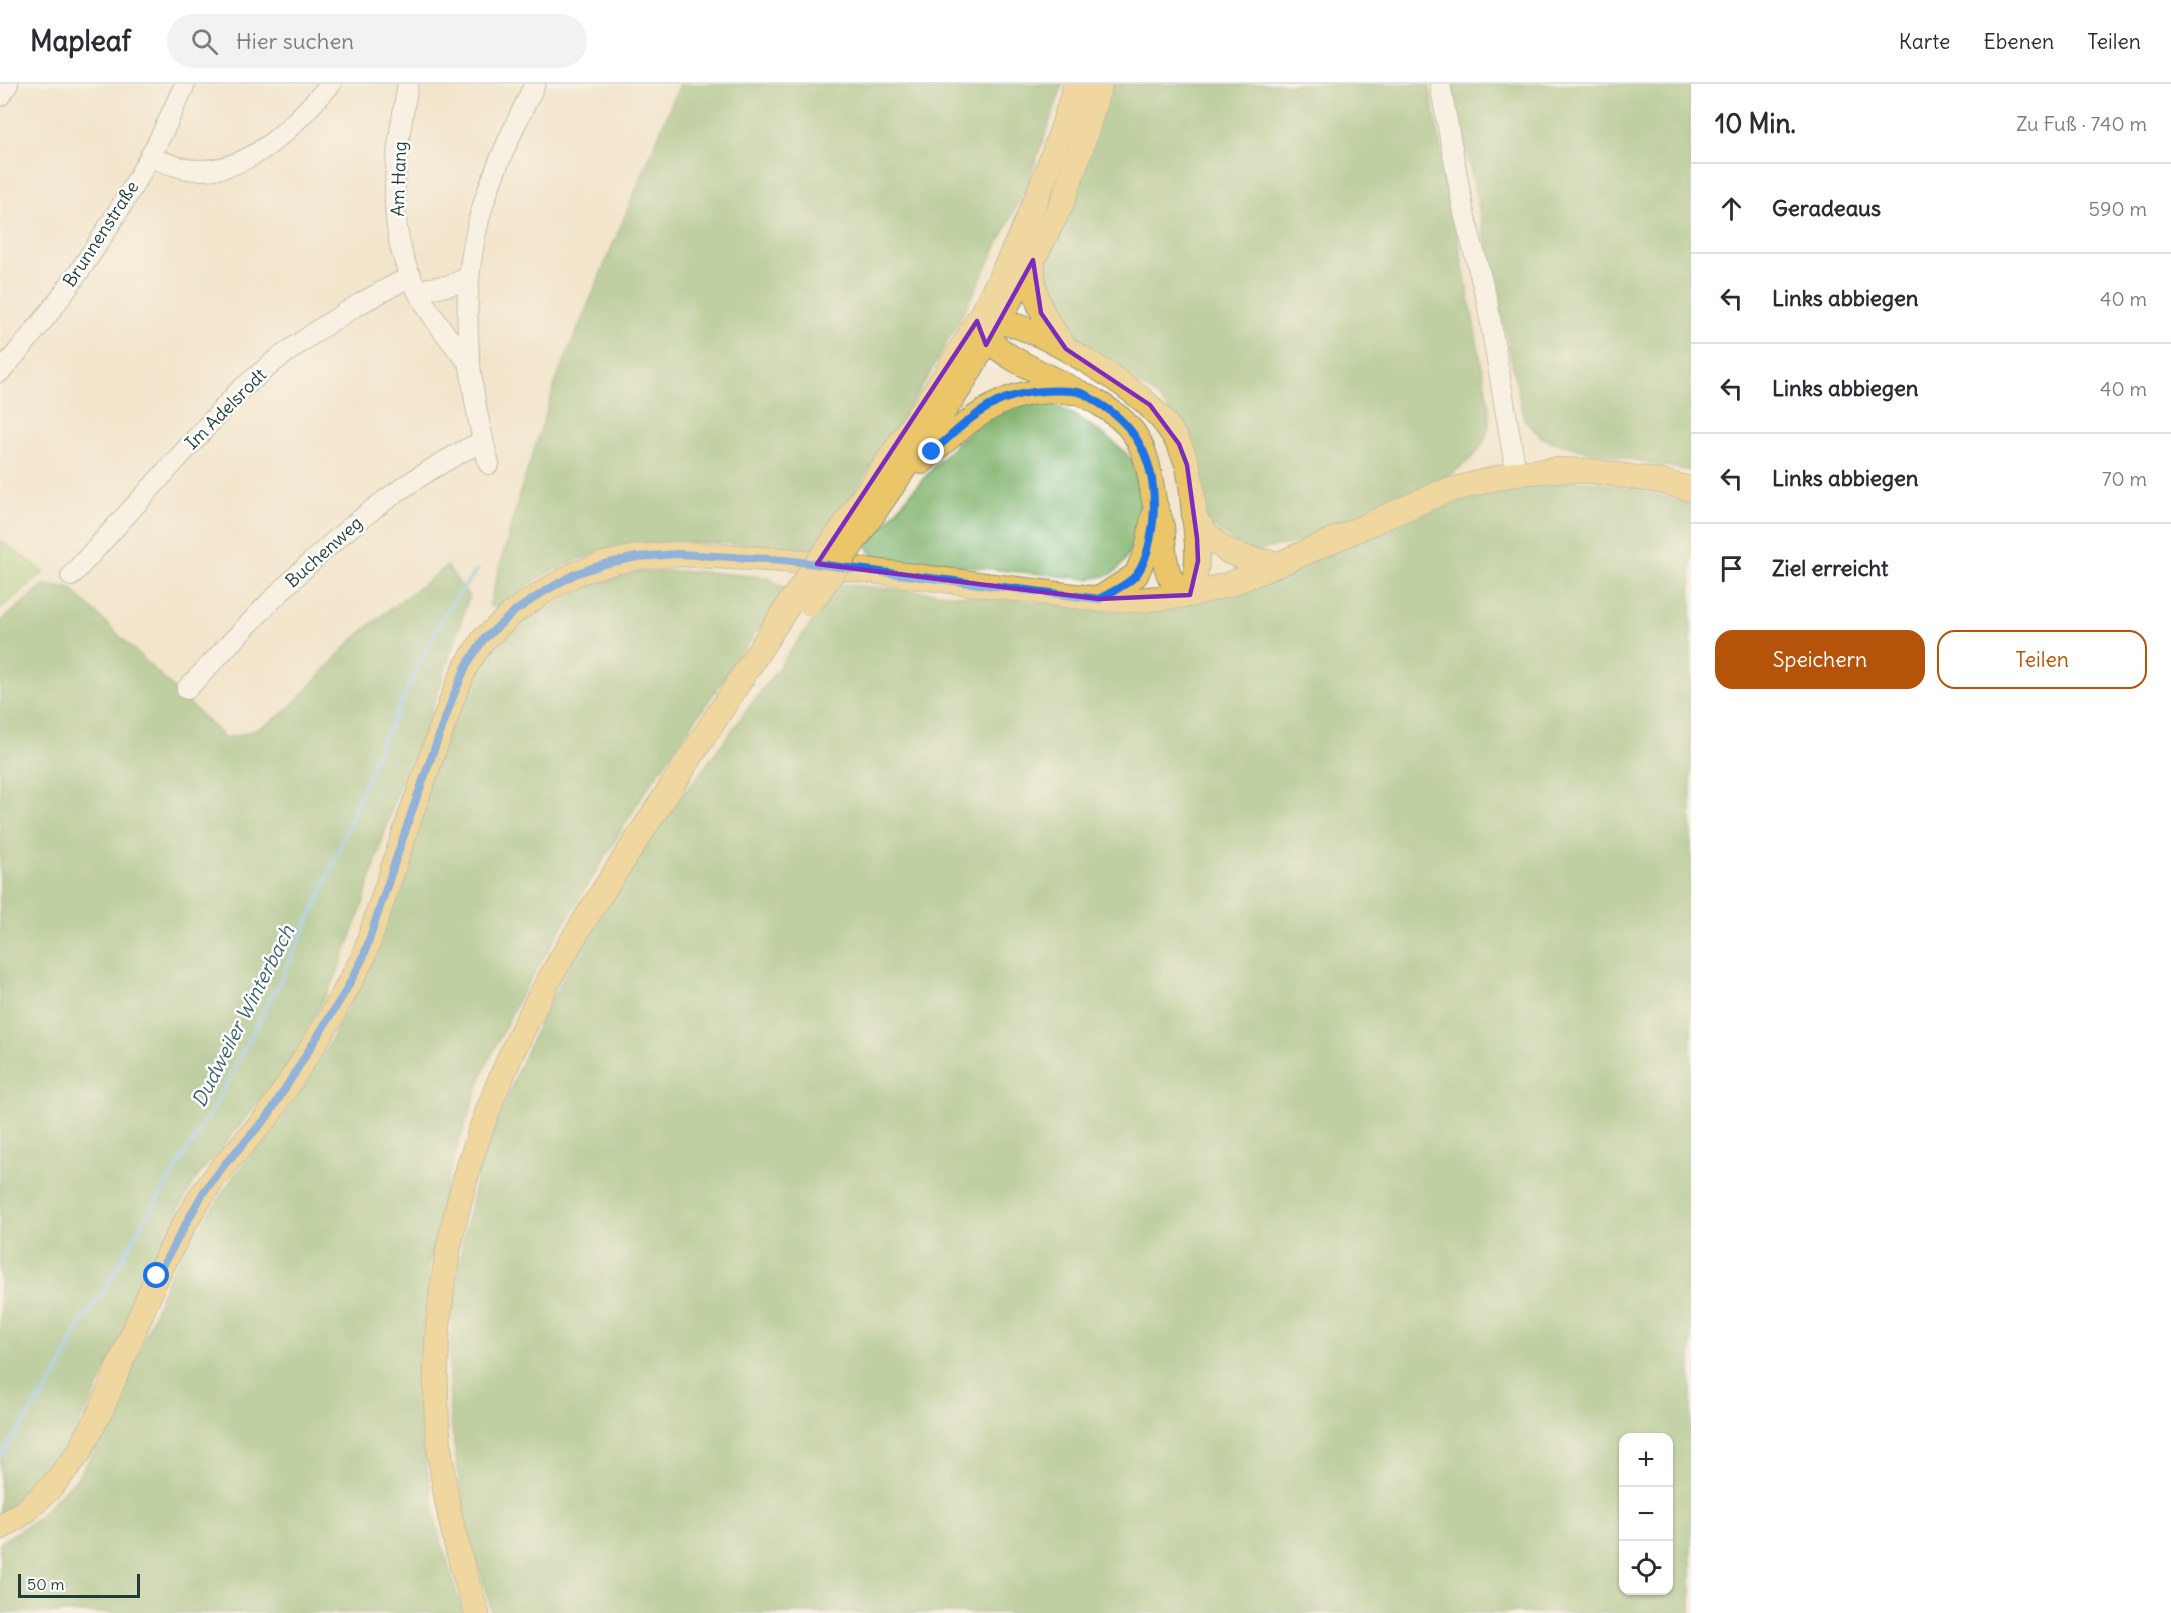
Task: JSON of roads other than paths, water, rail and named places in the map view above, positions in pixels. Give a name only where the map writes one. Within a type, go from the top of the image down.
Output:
[{"type":"main road","points":[[881,505],[961,386],[988,327],[1006,265],[1028,217],[1067,116],[1076,84]]},
{"type":"main road","points":[[477,1613],[452,1528],[438,1422],[436,1369],[439,1308],[452,1237],[469,1162],[484,1118],[524,1029],[553,972],[590,911],[652,816],[850,532],[936,387],[988,327],[1033,260],[1062,203],[1100,84]]},
{"type":"main road","points":[[1033,260],[1035,294],[1041,313],[1066,349]]},
{"type":"main road","points":[[988,327],[1015,325],[1066,349],[1131,389],[1150,405],[1165,423],[1179,444],[1187,465],[1198,561],[1190,595]]},
{"type":"main road","points":[[988,327],[1008,355],[1106,407],[1132,430],[1147,460],[1155,502],[1162,523],[1165,560],[1169,575],[1190,595]]},
{"type":"main road","points":[[850,532],[881,505],[932,452],[981,411],[1014,395],[1060,391],[1081,393]]},
{"type":"main road","points":[[0,1528],[33,1505],[79,1453],[100,1410],[157,1276],[183,1226],[203,1193],[225,1164],[268,1116],[330,1019],[363,958],[420,790],[466,666],[483,640],[515,611],[545,591],[575,574],[604,564],[637,557],[678,554],[784,560],[1099,599],[1138,600],[1190,595],[1230,584],[1440,493],[1516,473],[1557,470],[1592,471],[1691,489]]},
{"type":"main road","points":[[1099,599],[1130,580],[1142,566],[1152,530],[1155,502]]},
{"type":"main road","points":[[1194,517],[1212,541],[1226,551],[1237,557],[1279,564]]},
{"type":"street","points":[[0,96],[8,84]]},
{"type":"street","name":"Brunnenstraße","points":[[0,372],[51,311],[150,158],[185,84]]},
{"type":"street","points":[[150,158],[171,165],[204,170],[231,165],[258,153],[288,130],[331,84]]},
{"type":"street","name":"Am Hang","points":[[408,84],[395,197],[399,241],[414,283],[451,342],[469,363]]},
{"type":"street","points":[[489,465],[469,363],[466,319],[468,277],[484,202],[535,84]]},
{"type":"street","points":[[1440,84],[1464,213],[1487,301],[1516,473]]},
{"type":"street","name":"Im Adelsrodt","points":[[71,576],[238,392],[276,360],[361,303],[414,283],[452,285],[468,277]]},
{"type":"street","name":"Buchenweg","points":[[187,689],[323,549],[378,504],[421,474],[483,441]]},
{"type":"waterway","name":"Dudweiler Winterbach","points":[[0,1456],[59,1372],[80,1324],[105,1290],[135,1236],[215,1105],[280,981],[322,892],[375,757],[439,624],[477,570]]}]
